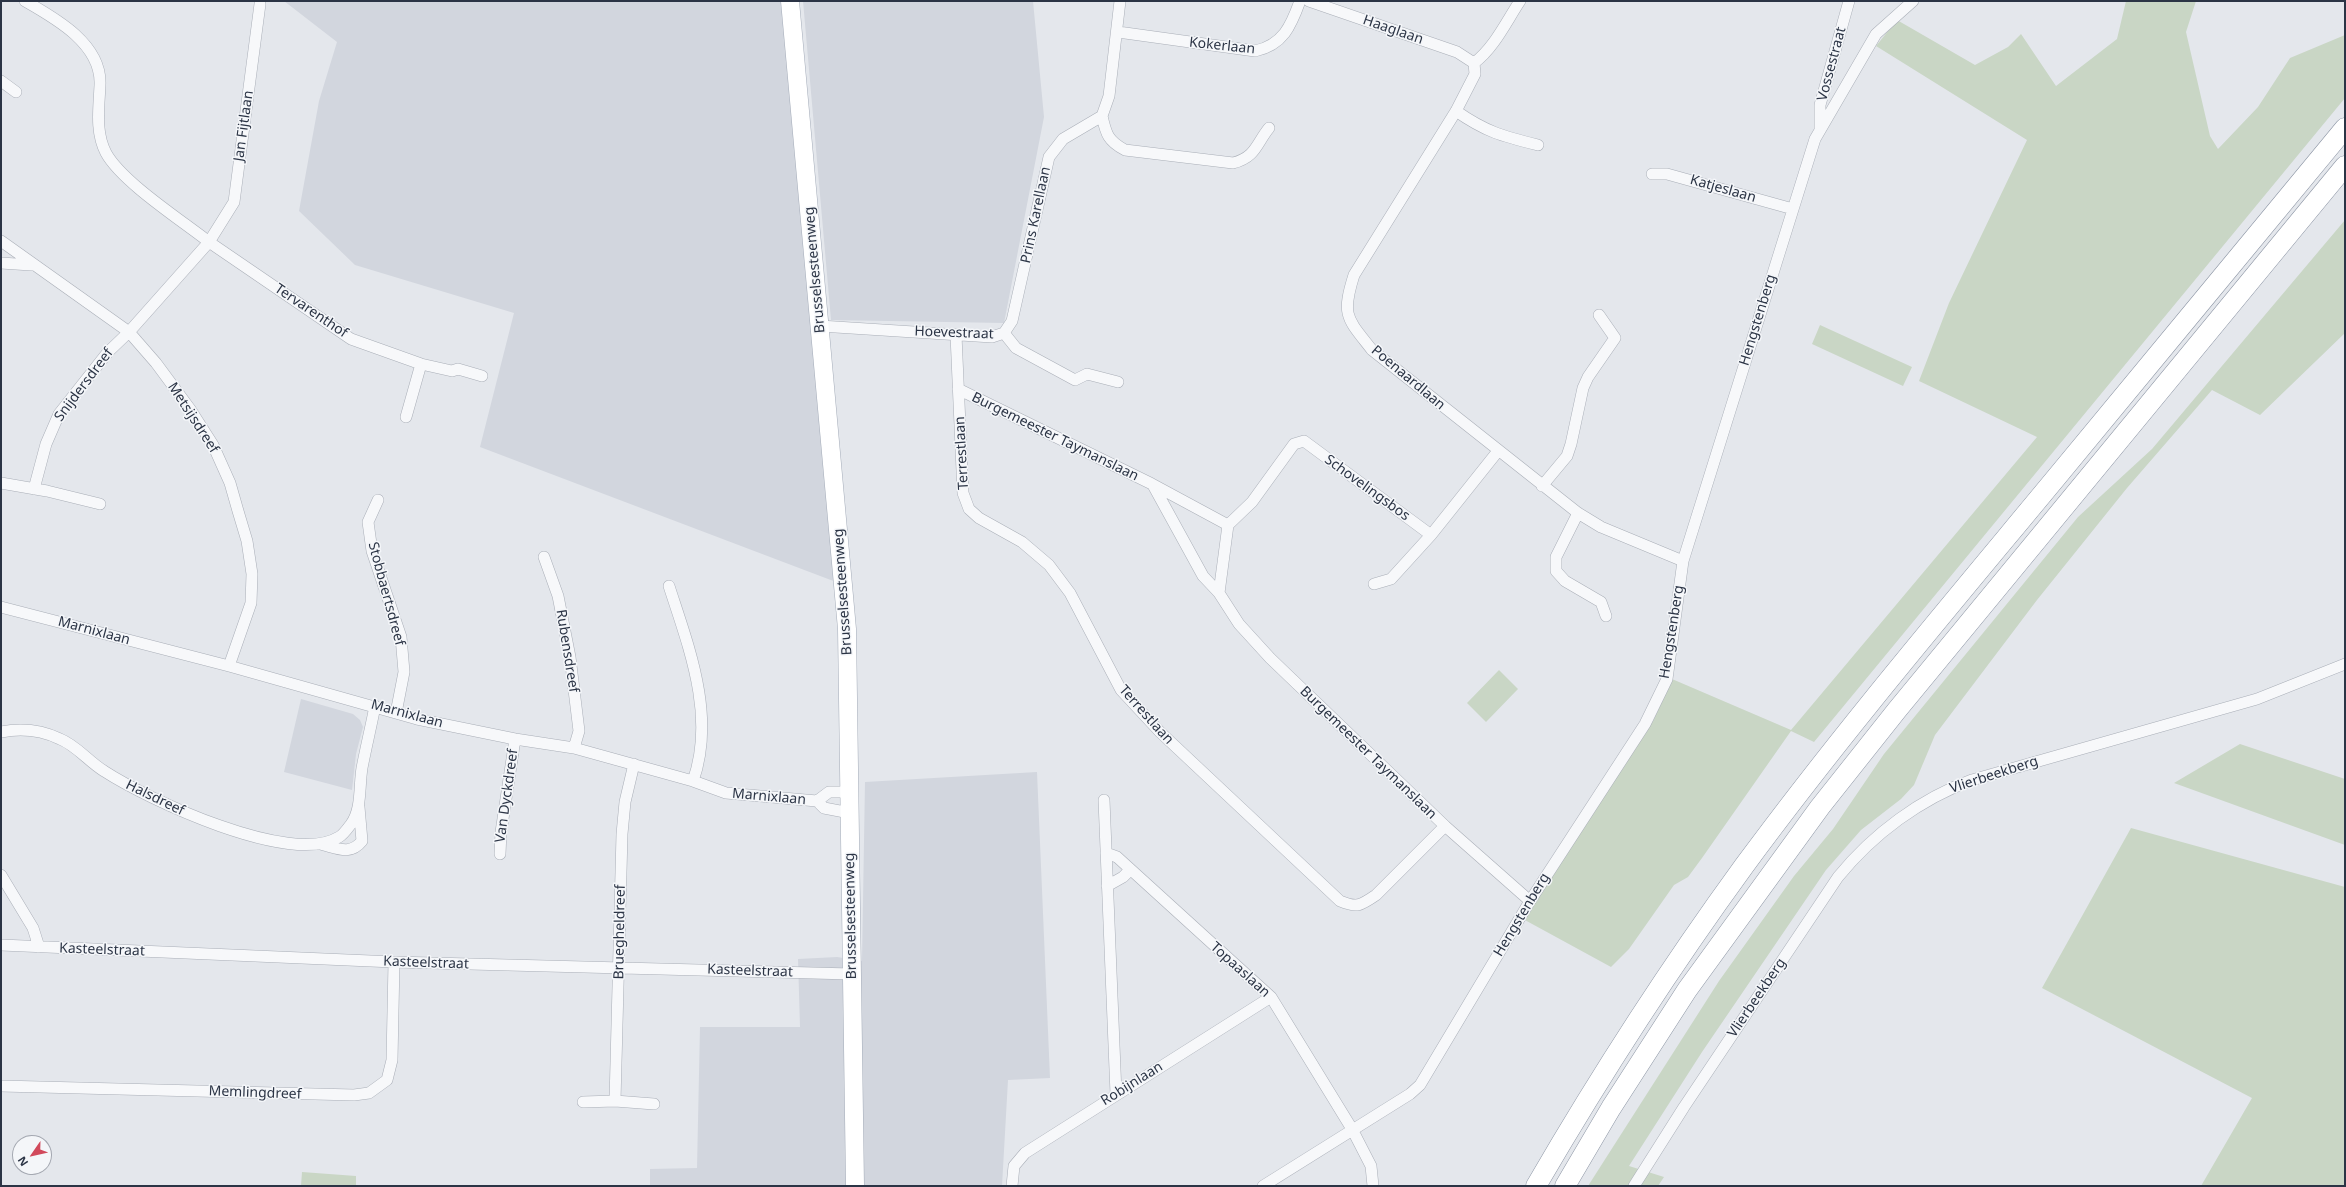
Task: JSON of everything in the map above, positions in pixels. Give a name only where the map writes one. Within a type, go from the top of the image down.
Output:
[{"type":"highway","points":[[1536,1186],[1592,1091],[1666,978],[1743,868],[1801,790],[1882,687],[2345,128]]},
{"type":"highway","points":[[1565,1186],[1611,1108],[1687,990],[1761,885],[1820,807],[1897,710],[2345,166]]},
{"type":"main road","name":"Brusselsesteenweg","points":[[790,1],[847,629],[855,1186]]},
{"type":"street","name":"Tervarenthof","points":[[25,1],[61,22],[78,37],[89,52],[96,67],[100,83],[98,118],[100,134],[106,152],[118,171],[209,242],[351,339],[421,364],[452,371],[458,369],[482,376]]},
{"type":"street","points":[[1120,1],[1118,32],[1109,96],[1102,116],[1105,132],[1113,143],[1125,150],[1233,163],[1245,159],[1255,151],[1269,128]]},
{"type":"street","name":"Kokerlaan","points":[[1118,32],[1255,51],[1272,46],[1286,34],[1300,1]]},
{"type":"street","name":"Haaglaan","points":[[1309,1],[1457,52],[1474,63]]},
{"type":"street","points":[[1474,63],[1482,57],[1495,40],[1520,1]]},
{"type":"street","name":"Vossestraat","points":[[1820,128],[1820,105],[1849,1]]},
{"type":"street","name":"Hengstenberg","points":[[1263,1186],[1410,1094],[1420,1085],[1530,901],[1645,724],[1667,679],[1683,561],[1793,209],[1820,128],[1876,34],[1913,1]]},
{"type":"street","name":"Jan Fijtlaan","points":[[128,332],[209,242],[234,202],[260,4]]},
{"type":"street","name":"Poenaardlaan","points":[[1474,63],[1476,74],[1456,111],[1354,275],[1347,298],[1348,320],[1372,350],[1578,513],[1601,527],[1683,561]]},
{"type":"street","points":[[1,82],[16,92]]},
{"type":"street","points":[[1456,111],[1474,123],[1497,135],[1538,145]]},
{"type":"street","name":"Prins Karellaan","points":[[1004,333],[1012,321],[1049,157],[1063,140],[1102,116]]},
{"type":"street","name":"Katjeslaan","points":[[1652,174],[1667,174],[1793,209]]},
{"type":"street","name":"Metsijsdreef","points":[[1,241],[31,265],[128,332],[186,403],[213,445],[230,483],[247,541],[251,567],[251,603],[229,666]]},
{"type":"street","points":[[1,263],[31,265]]},
{"type":"street","points":[[1542,486],[1567,456],[1583,388],[1588,377],[1615,338],[1599,315]]},
{"type":"street","name":"Hoevestraat","points":[[820,326],[992,337],[1004,333],[1016,348],[1075,380],[1087,374],[1118,382]]},
{"type":"street","name":"Snijdersdreef","points":[[34,489],[46,444],[59,414],[108,352],[128,332]]},
{"type":"street","name":"Terrestlaan","points":[[956,335],[963,493],[969,509],[979,518],[1022,542],[1049,565],[1070,593],[1121,690],[1160,732],[1340,900],[1352,906],[1362,904],[1376,895],[1445,826]]},
{"type":"street","points":[[406,417],[421,364]]},
{"type":"street","name":"Burgemeester Taymanslaan","points":[[958,389],[1152,484],[1228,525]]},
{"type":"street","name":"Schovelingsbos","points":[[1228,525],[1252,502],[1294,444],[1304,441],[1431,535]]},
{"type":"street","points":[[1374,584],[1391,579],[1431,535],[1498,451]]},
{"type":"street","points":[[1,483],[100,504]]},
{"type":"street","name":"Burgemeester Taymanslaan","points":[[1152,484],[1203,576],[1219,593],[1239,624],[1270,658],[1445,826],[1530,901]]},
{"type":"street","name":"Stobbaertsdreef","points":[[378,500],[368,522],[372,551],[401,637],[404,672],[396,713]]},
{"type":"street","points":[[1578,513],[1556,557],[1556,571],[1565,581],[1601,602],[1606,616]]},
{"type":"street","points":[[1219,593],[1228,525]]},
{"type":"street","name":"Rubensdreef","points":[[544,557],[558,596],[570,657],[579,731],[574,748]]},
{"type":"street","points":[[669,586],[695,668],[701,711],[700,761],[693,781]]},
{"type":"street","name":"Marnixlaan","points":[[1,606],[229,666],[396,713],[515,739],[574,748],[693,781],[726,793],[817,801],[824,808],[850,813]]},
{"type":"street","name":"Vlierbeekberg","points":[[1634,1186],[1684,1107],[1838,877],[1858,853],[1886,829],[1933,798],[1972,780],[2243,704],[2345,664]]},
{"type":"street","name":"Halsdreef","points":[[1,732],[34,730],[62,739],[104,771],[154,800],[220,827],[284,843],[320,844],[350,850],[357,847],[362,841],[359,806],[362,768],[375,706]]},
{"type":"street","name":"Van Dyckdreef","points":[[500,854],[500,832],[515,739]]},
{"type":"street","name":"Bruegheldreef","points":[[615,1101],[620,968],[622,834],[625,802],[634,764]]},
{"type":"street","name":"Marnixlaan","points":[[817,801],[829,792],[850,792]]},
{"type":"street","points":[[1104,800],[1116,1094]]},
{"type":"street","name":"Halsdreef","points":[[320,844],[340,837],[352,823],[359,806]]},
{"type":"street","name":"Topaaslaan","points":[[1106,853],[1117,857],[1271,997],[1352,1129],[1371,1166],[1373,1186]]},
{"type":"street","points":[[1107,886],[1123,877],[1130,870]]},
{"type":"street","points":[[1,875],[33,928],[39,947]]},
{"type":"street","name":"Kasteelstraat","points":[[1,945],[394,962],[851,974]]},
{"type":"street","name":"Memlingdreef","points":[[1,1086],[354,1095],[369,1093],[387,1080],[392,1060],[394,962]]},
{"type":"street","name":"Robijnlaan","points":[[1012,1186],[1014,1166],[1025,1153],[1271,997]]},
{"type":"street","points":[[583,1102],[615,1101],[654,1104]]},
{"type":"shaded area","points":[[284,1],[781,1],[836,582],[480,447],[514,313],[355,265],[299,211],[319,101],[337,42]]},
{"type":"shaded area","points":[[803,1],[1033,1],[1044,117],[1004,323],[831,320]]},
{"type":"shaded area","points":[[301,699],[353,714],[360,720],[363,727],[356,754],[352,790],[284,772]]},
{"type":"shaded area","points":[[1037,772],[1050,1078],[1008,1080],[1002,1186],[650,1186],[650,1169],[697,1168],[700,1027],[800,1027],[798,959],[837,957],[862,961],[865,782]]},
{"type":"green space","points":[[2126,1],[2196,1],[2186,32],[2210,136],[2218,149],[2258,107],[2290,58],[2345,35],[2345,98],[1814,742],[1791,731],[1688,877],[1674,885],[1629,949],[1611,967],[1523,919],[1653,721],[1672,679],[1791,730],[2037,437],[1919,381],[1949,303],[2027,140],[1876,46],[1897,20],[1975,65],[2008,47],[2021,34],[2056,86],[2117,39]]},
{"type":"green space","points":[[2345,220],[2345,333],[2260,415],[2212,390],[2127,488],[2037,600],[1935,735],[1914,785],[1901,799],[1861,830],[1826,870],[1702,1052],[1629,1166],[1664,1177],[1658,1186],[1588,1186],[1719,981],[1794,876],[1833,829],[1884,754],[2078,517],[2152,449]]},
{"type":"green space","points":[[1820,325],[1912,367],[1903,386],[1812,344]]},
{"type":"green space","points":[[1499,670],[1518,689],[1486,722],[1467,703]]},
{"type":"green space","points":[[2240,744],[2345,779],[2345,845],[2174,783]]},
{"type":"green space","points":[[2131,828],[2345,887],[2345,1186],[2201,1186],[2252,1098],[2042,988]]},
{"type":"green space","points":[[302,1172],[356,1176],[356,1186],[301,1186]]}]
